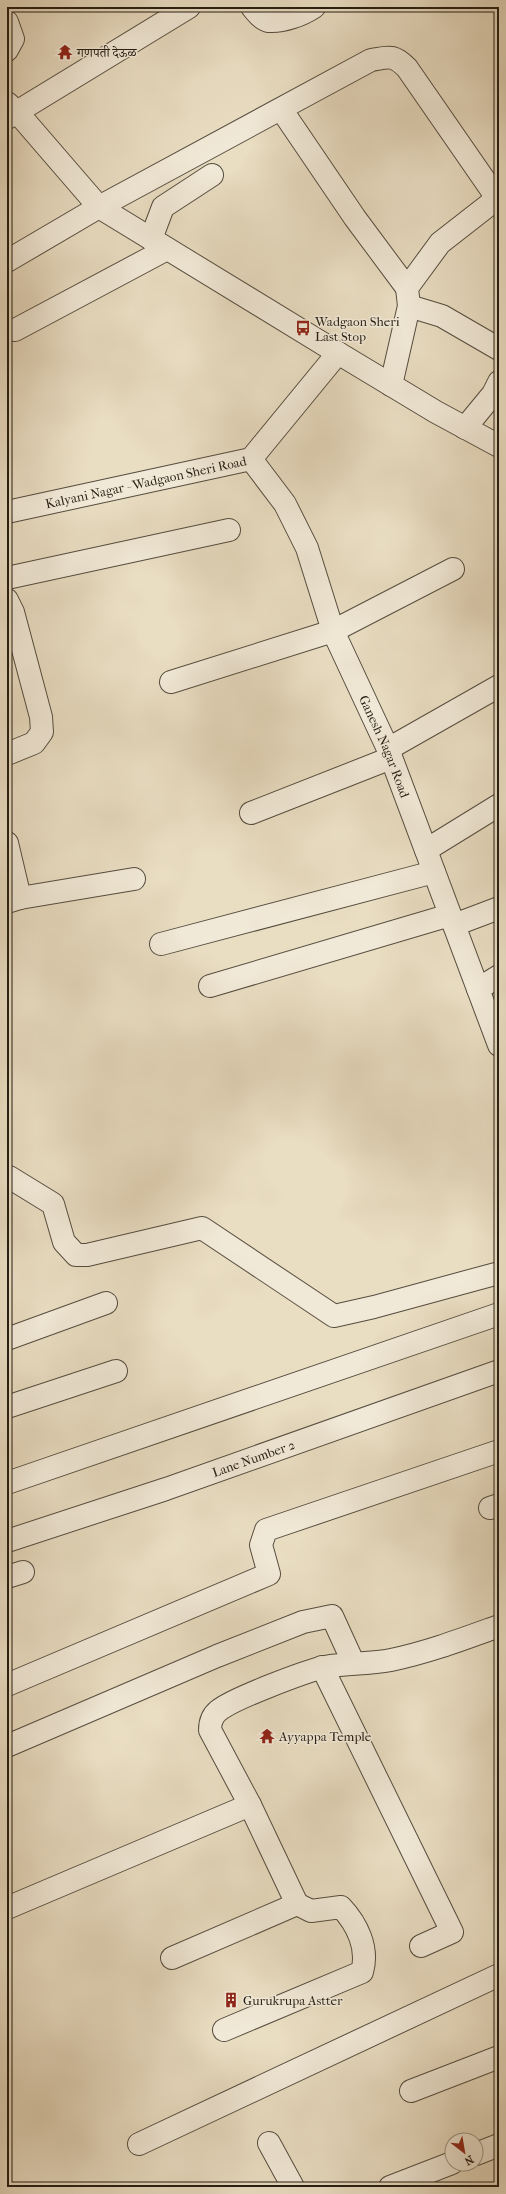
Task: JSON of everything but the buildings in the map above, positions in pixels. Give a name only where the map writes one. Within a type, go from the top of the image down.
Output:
[{"type":"street","points":[[189,7],[10,111],[100,207],[391,385],[499,446]]},
{"type":"street","points":[[252,7],[258,15],[268,21],[290,18],[314,7]]},
{"type":"street","points":[[7,22],[13,40],[7,50]]},
{"type":"street","points":[[7,260],[100,207],[371,60],[388,57],[398,59],[407,68],[498,198],[440,243],[408,297],[391,385]]},
{"type":"street","points":[[281,109],[408,297],[499,349]]},
{"type":"street","points":[[159,244],[162,207],[212,175]]},
{"type":"street","points":[[15,330],[159,244]]},
{"type":"street","name":"Kalyani Nagar - Wadgaon Sheri Road","points":[[7,512],[251,458],[338,353]]},
{"type":"street","points":[[465,428],[493,394],[499,382]]},
{"type":"street","name":"Ganesh Nagar Road","points":[[251,458],[285,504],[307,548],[334,631],[390,753],[499,1045]]},
{"type":"street","points":[[7,578],[230,530]]},
{"type":"street","points":[[171,682],[334,631],[453,569]]},
{"type":"street","points":[[7,600],[13,612],[39,710],[42,732],[34,743],[7,754]]},
{"type":"street","points":[[251,813],[390,753],[499,686]]},
{"type":"street","points":[[426,850],[499,805]]},
{"type":"street","points":[[7,843],[14,900],[134,879]]},
{"type":"street","points":[[161,944],[434,872]]},
{"type":"street","points":[[210,986],[499,908]]},
{"type":"street","points":[[478,989],[499,976]]},
{"type":"street","points":[[9,1177],[53,1204],[64,1242],[76,1255],[87,1255],[202,1228],[334,1316],[374,1307],[499,1273]]},
{"type":"street","points":[[7,1339],[106,1303]]},
{"type":"street","points":[[7,1483],[499,1314]]},
{"type":"street","points":[[7,1407],[116,1371]]},
{"type":"street","name":"Lane Number 2","points":[[7,1541],[166,1489],[499,1371]]},
{"type":"street","points":[[7,1685],[268,1574],[261,1545],[266,1530],[499,1451]]},
{"type":"street","points":[[7,1746],[217,1656],[303,1622],[332,1616],[353,1662]]},
{"type":"street","points":[[224,2030],[362,1972],[365,1961],[364,1948],[352,1919],[341,1906],[311,1911],[295,1899],[250,1805],[214,1739],[210,1730],[212,1717],[218,1710],[253,1693],[322,1668],[353,1662],[389,1660],[438,1648],[499,1626]]},
{"type":"street","points":[[322,1668],[452,1932],[421,1946]]},
{"type":"street","points":[[7,1908],[250,1805]]},
{"type":"street","points":[[172,1958],[295,1899]]},
{"type":"street","points":[[139,2144],[499,1975]]},
{"type":"street","points":[[411,2091],[499,2057]]},
{"type":"street","points":[[269,2144],[293,2187]]},
{"type":"street","points":[[484,2151],[499,2145]]},
{"type":"street","points":[[390,2187],[444,2166]]},
{"type":"place","name":"गणपती देऊळ","points":[[65,52]]},
{"type":"place","name":"Wadgaon Sheri Last Stop","points":[[303,328]]},
{"type":"place","name":"Ayyappa Temple","points":[[267,1736]]},
{"type":"place","name":"Gurukrupa Astter","points":[[231,2000]]}]
